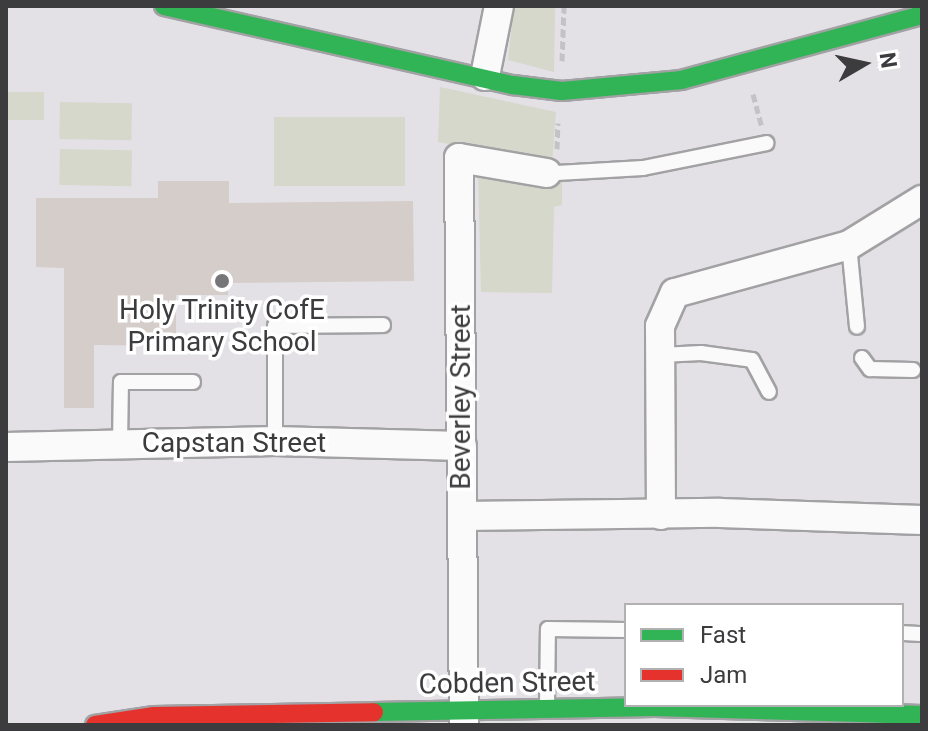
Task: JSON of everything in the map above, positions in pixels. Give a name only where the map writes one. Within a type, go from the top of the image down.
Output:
[{"type":"street","points":[[164,6],[562,91],[681,80],[745,65],[889,15],[922,15]]},
{"type":"street","points":[[485,76],[499,6]]},
{"type":"street","name":"Beverley Street","points":[[464,719],[459,158],[552,173]]},
{"type":"street","points":[[661,515],[660,326],[675,293],[849,245],[922,200]]},
{"type":"street","name":"Capstan Street","points":[[6,447],[275,441],[462,446]]},
{"type":"street","points":[[462,516],[661,515],[922,520]]},
{"type":"street","name":"Cobden Street","points":[[95,725],[154,716],[260,720],[899,719],[922,715]]},
{"type":"lane","points":[[552,173],[643,168],[767,143]]},
{"type":"lane","points":[[849,245],[857,327]]},
{"type":"lane","points":[[275,441],[275,326],[383,325]]},
{"type":"lane","points":[[661,355],[701,353],[752,360],[769,392]]},
{"type":"lane","points":[[862,358],[870,369],[913,370]]},
{"type":"lane","points":[[120,444],[121,382],[193,382]]},
{"type":"lane","points":[[546,718],[548,629],[624,630]]},
{"type":"path","points":[[745,65],[767,143]]},
{"type":"shaded area","points":[[514,6],[555,6],[554,72],[508,60]]},
{"type":"shaded area","points":[[440,87],[556,112],[552,163],[438,142]]},
{"type":"shaded area","points":[[6,92],[44,92],[44,120],[6,120]]},
{"type":"shaded area","points":[[60,102],[132,103],[131,140],[59,139]]},
{"type":"shaded area","points":[[274,117],[405,117],[405,186],[274,186]]},
{"type":"shaded area","points":[[60,149],[132,150],[131,186],[59,185]]},
{"type":"shaded area","points":[[478,172],[562,181],[562,205],[554,207],[552,293],[481,292]]},
{"type":"building","points":[[158,181],[229,181],[229,203],[413,201],[414,281],[228,283],[228,295],[176,295],[176,346],[94,345],[94,408],[64,408],[64,268],[36,267],[36,198],[158,198]]},
{"type":"traffic: fast","points":[[164,6],[513,85],[562,91],[681,80],[922,15]]},
{"type":"traffic: fast","points":[[374,712],[655,707],[922,715]]},
{"type":"traffic: jam","points":[[95,725],[154,716],[374,712]]},
{"type":"place","name":"Holy Trinity CofE Primary School","points":[[222,281]]}]
